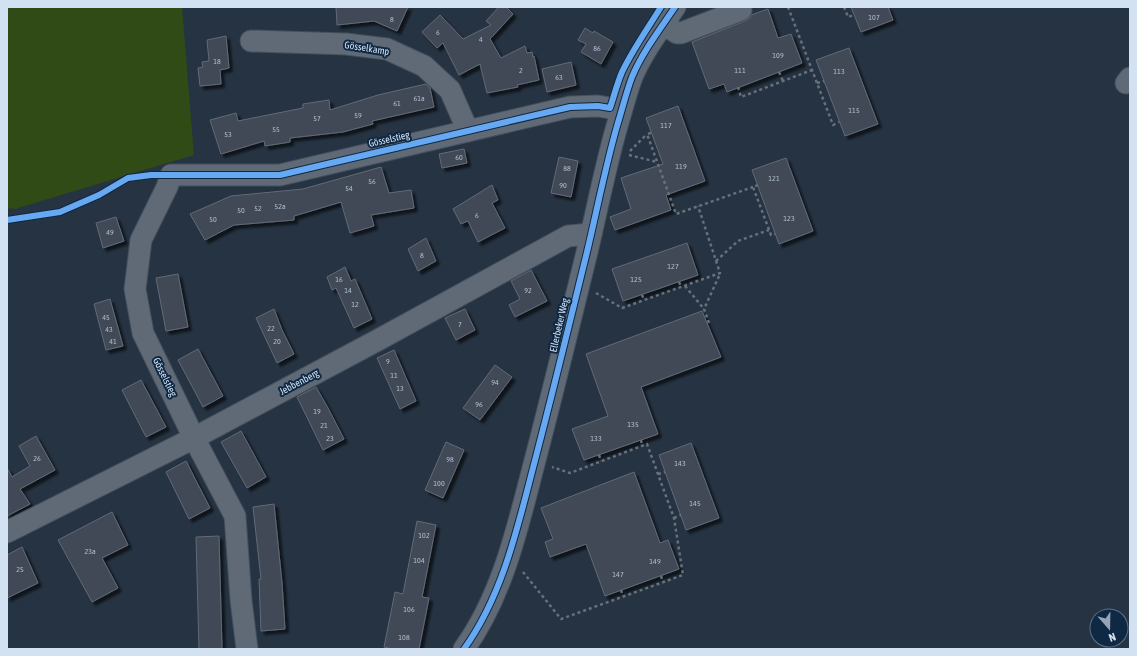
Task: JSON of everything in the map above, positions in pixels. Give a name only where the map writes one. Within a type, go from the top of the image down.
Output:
[{"type":"street","name":"Ellerbeker Weg","points":[[464,649],[471,640],[489,608],[506,564],[523,507],[554,388],[610,150],[633,76],[649,46],[675,7]]},
{"type":"street","points":[[663,24],[681,34],[741,10]]},
{"type":"street","name":"Gösselkamp","points":[[251,41],[346,44],[387,49],[424,66],[450,90],[468,131]]},
{"type":"street","name":"Gösselstieg","points":[[248,649],[241,600],[235,516],[194,438],[143,333],[135,289],[141,240],[167,187],[171,175],[280,175],[570,107],[598,106],[622,110]]},
{"type":"street","name":"Jebbenberg","points":[[7,532],[194,438],[568,236],[591,234]]},
{"type":"path","points":[[788,7],[833,125],[840,122]]},
{"type":"path","points":[[844,7],[848,17],[854,15]]},
{"type":"path","points":[[738,87],[741,97],[812,70]]},
{"type":"path","points":[[779,72],[783,81]]},
{"type":"path","points":[[817,84],[824,81]]},
{"type":"path","points":[[651,133],[647,134],[627,154],[657,162]]},
{"type":"path","points":[[647,134],[676,214],[758,185]]},
{"type":"path","points":[[664,180],[668,178]]},
{"type":"path","points":[[753,187],[771,235],[775,234]]},
{"type":"path","points":[[698,206],[720,273],[704,309]]},
{"type":"path","points":[[716,261],[738,241],[769,230]]},
{"type":"path","points":[[595,293],[622,308],[720,273]]},
{"type":"path","points":[[679,282],[681,287]]},
{"type":"path","points":[[685,286],[704,309],[709,324]]},
{"type":"path","points":[[642,295],[644,300]]},
{"type":"path","points":[[640,440],[642,446]]},
{"type":"path","points":[[522,570],[561,618],[683,575],[674,518],[647,444],[570,472],[548,465]]},
{"type":"path","points":[[599,455],[601,461]]},
{"type":"path","points":[[658,474],[665,472]]},
{"type":"path","points":[[674,518],[681,516]]},
{"type":"path","points":[[661,576],[663,582]]},
{"type":"path","points":[[621,590],[623,596]]},
{"type":"green space","points":[[7,7],[182,7],[194,155],[15,209],[7,208]]},
{"type":"building","points":[[336,7],[408,7],[397,31],[374,21],[337,25]]},
{"type":"building","points":[[499,7],[506,7],[513,14],[490,39],[501,58],[525,46],[527,53],[532,52],[533,57],[534,56],[539,80],[517,85],[518,87],[487,93],[480,64],[459,75],[443,43],[437,48],[422,32],[440,15],[463,39],[491,25],[486,21]]},
{"type":"building","points":[[851,7],[888,7],[893,20],[861,32]]},
{"type":"building","points":[[768,9],[778,38],[791,34],[802,63],[727,92],[724,84],[709,89],[692,42],[745,21],[750,18],[751,15]]},
{"type":"building","points":[[585,28],[593,33],[594,31],[613,42],[601,64],[581,52],[586,44],[578,40]]},
{"type":"building","points":[[226,36],[229,68],[220,70],[221,84],[200,86],[198,68],[203,67],[202,62],[209,61],[207,40]]},
{"type":"building","points":[[849,48],[878,124],[845,136],[816,60]]},
{"type":"building","points":[[571,62],[576,85],[547,92],[542,69]]},
{"type":"building","points":[[426,84],[430,88],[434,107],[372,121],[373,124],[343,132],[290,138],[290,142],[265,146],[264,141],[221,154],[210,120],[236,113],[238,121],[303,108],[303,104],[329,100],[330,110],[378,95]]},
{"type":"building","points":[[678,106],[705,181],[666,195],[671,210],[615,230],[610,217],[631,209],[621,178],[663,164],[646,118]]},
{"type":"building","points":[[464,149],[467,163],[442,168],[439,154]]},
{"type":"building","points":[[559,157],[578,161],[571,197],[551,193]]},
{"type":"building","points":[[786,158],[813,231],[779,244],[752,170]]},
{"type":"building","points":[[381,167],[389,193],[411,190],[414,208],[371,215],[374,226],[350,233],[341,202],[294,216],[294,220],[234,225],[205,240],[190,214],[231,196],[303,189]]},
{"type":"building","points":[[492,185],[498,200],[492,203],[505,228],[478,242],[468,221],[461,224],[453,209]]},
{"type":"building","points":[[116,217],[124,241],[103,248],[96,223]]},
{"type":"building","points":[[426,238],[436,261],[418,271],[408,249]]},
{"type":"building","points":[[687,243],[698,275],[623,301],[612,269]]},
{"type":"building","points":[[345,267],[351,281],[355,279],[372,319],[354,328],[336,288],[332,290],[327,277]]},
{"type":"building","points":[[531,270],[547,301],[515,317],[509,305],[520,299],[511,281]]},
{"type":"building","points":[[178,274],[188,327],[166,331],[156,278]]},
{"type":"building","points":[[110,299],[123,346],[106,350],[94,304]]},
{"type":"building","points":[[274,309],[282,330],[294,354],[277,363],[256,318]]},
{"type":"building","points":[[465,309],[475,330],[456,340],[445,318]]},
{"type":"building","points":[[702,311],[721,357],[641,387],[658,434],[584,460],[572,429],[608,416],[586,354]]},
{"type":"building","points":[[198,349],[223,396],[203,407],[178,360]]},
{"type":"building","points":[[394,350],[416,401],[400,409],[377,358]]},
{"type":"building","points":[[495,365],[512,377],[480,420],[463,408]]},
{"type":"building","points":[[141,380],[166,427],[146,437],[122,390]]},
{"type":"building","points":[[316,387],[344,439],[323,450],[297,397]]},
{"type":"building","points":[[241,431],[266,477],[247,488],[221,442]]},
{"type":"building","points":[[36,436],[55,470],[20,489],[30,504],[7,516],[7,468],[12,477],[30,466],[19,446]]},
{"type":"building","points":[[446,442],[464,450],[443,498],[425,490]]},
{"type":"building","points":[[691,443],[719,518],[686,530],[659,455]]},
{"type":"building","points":[[186,461],[210,508],[189,519],[166,472]]},
{"type":"building","points":[[634,472],[660,543],[668,540],[679,569],[605,596],[586,544],[550,557],[545,542],[553,539],[541,508]]},
{"type":"building","points":[[274,504],[285,629],[261,631],[259,579],[261,579],[253,507]]},
{"type":"building","points":[[112,512],[128,545],[102,558],[118,588],[92,602],[58,540]]},
{"type":"building","points":[[417,521],[436,525],[422,597],[429,598],[419,649],[393,649],[384,647],[395,592],[403,594]]},
{"type":"building","points":[[219,536],[222,649],[199,649],[196,537]]},
{"type":"building","points":[[22,547],[38,583],[7,598],[7,555]]},
{"type":"cycle path","points":[[7,220],[60,212],[99,195],[128,178],[151,175],[280,175],[570,107],[598,106],[610,108],[620,76],[626,63],[661,7]]},
{"type":"cycle path","points":[[464,649],[489,607],[507,562],[514,539],[587,252],[617,126],[628,89],[641,59],[675,7]]}]
